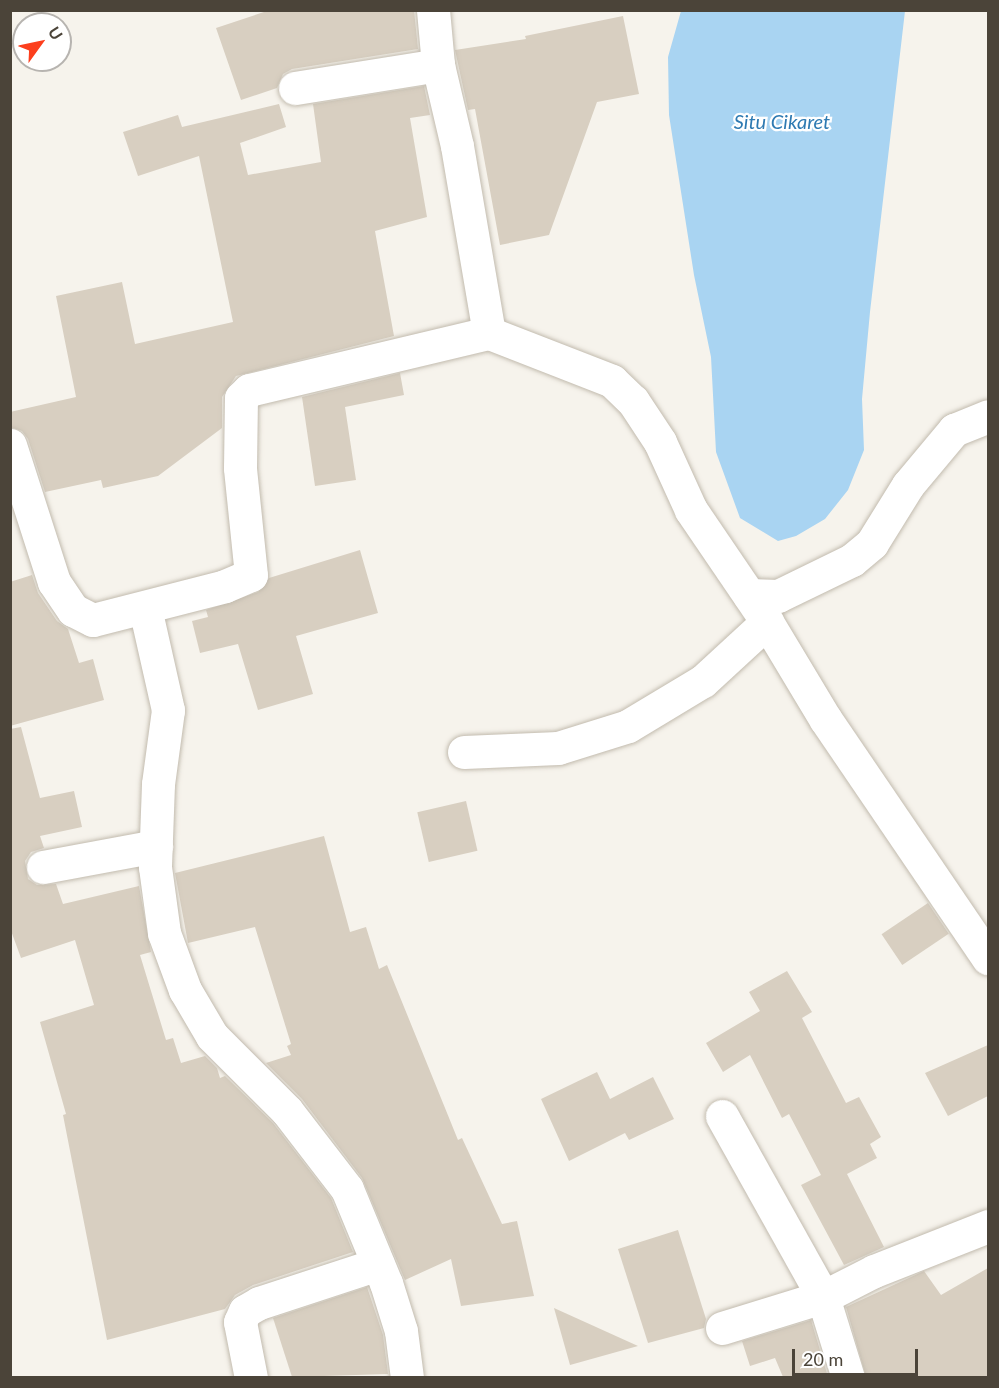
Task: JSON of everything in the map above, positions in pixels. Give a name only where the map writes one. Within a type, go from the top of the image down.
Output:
[{"type":"street","points":[[433,10],[438,65],[461,167],[489,333]]},
{"type":"street","points":[[295,88],[438,65]]},
{"type":"street","points":[[10,445],[54,582],[73,610],[93,620],[145,608],[251,575],[240,468],[241,398],[249,390],[489,333],[582,366],[612,381],[633,402],[660,442],[690,510],[767,622],[826,720],[988,958]]},
{"type":"street","points":[[749,595],[778,596],[852,560],[872,543],[908,485],[954,430],[988,416]]},
{"type":"street","points":[[145,608],[168,710],[158,784],[155,867],[164,933],[185,990],[212,1036],[287,1111],[347,1189],[378,1264],[401,1331],[407,1377]]},
{"type":"street","points":[[464,752],[558,748],[628,726],[703,681],[767,622]]},
{"type":"street","points":[[43,867],[156,846]]},
{"type":"street","points":[[722,1116],[823,1297],[848,1377]]},
{"type":"street","points":[[722,1328],[823,1297],[873,1271],[988,1226]]},
{"type":"street","points":[[251,1377],[240,1322],[245,1311],[259,1303],[378,1264]]},
{"type":"water","name":"Situ Cikaret","points":[[681,11],[905,11],[870,312],[862,399],[864,450],[848,490],[825,519],[796,536],[778,541],[740,518],[716,452],[711,357],[694,275],[669,115],[668,57]]},
{"type":"building","points":[[270,10],[414,10],[418,49],[292,69],[283,74],[277,88],[241,100],[216,28]]},
{"type":"building","points":[[623,16],[639,94],[597,102],[549,235],[500,245],[475,109],[468,110],[455,50],[526,39],[525,36]]},
{"type":"building","points":[[424,86],[430,115],[410,118],[427,217],[375,231],[394,336],[236,376],[222,397],[222,428],[158,476],[103,488],[101,480],[45,492],[28,439],[22,431],[10,427],[10,412],[76,397],[56,296],[122,282],[135,344],[233,322],[199,156],[138,176],[123,132],[178,115],[182,127],[279,104],[286,127],[240,143],[248,175],[321,162],[313,104]]},
{"type":"building","points":[[400,373],[404,395],[345,407],[356,480],[315,486],[302,397]]},
{"type":"building","points":[[360,550],[378,613],[296,636],[313,694],[258,710],[238,644],[200,653],[192,621],[208,617],[206,610],[258,592],[269,578]]},
{"type":"building","points":[[32,575],[38,593],[57,621],[68,629],[79,663],[93,659],[104,700],[10,726],[10,582]]},
{"type":"building","points":[[21,727],[40,798],[74,791],[82,827],[40,836],[44,848],[31,852],[25,861],[28,879],[37,885],[56,884],[63,904],[139,886],[151,952],[140,955],[166,1040],[173,1038],[181,1063],[205,1056],[217,1068],[220,1078],[225,1076],[273,1123],[331,1198],[353,1252],[253,1285],[235,1295],[225,1309],[107,1340],[63,1115],[66,1114],[40,1022],[94,1005],[75,940],[21,958],[10,928],[10,729]]},
{"type":"building","points":[[466,801],[477,851],[429,862],[417,812]]},
{"type":"building","points":[[324,836],[350,932],[366,927],[379,969],[387,965],[458,1140],[462,1138],[502,1224],[517,1221],[534,1296],[461,1306],[451,1259],[405,1280],[362,1178],[302,1099],[266,1063],[291,1055],[287,1046],[291,1044],[255,927],[188,943],[175,873]]},
{"type":"building","points":[[928,903],[949,934],[902,965],[882,934]]},
{"type":"building","points":[[787,971],[812,1012],[802,1018],[846,1103],[859,1097],[881,1137],[870,1144],[877,1158],[847,1174],[884,1247],[844,1265],[801,1185],[821,1175],[789,1114],[782,1118],[750,1055],[723,1072],[706,1043],[760,1011],[749,992]]},
{"type":"building","points":[[988,1045],[988,1096],[948,1116],[925,1073]]},
{"type":"building","points":[[597,1072],[610,1099],[653,1077],[674,1119],[629,1140],[625,1133],[569,1161],[541,1099]]},
{"type":"building","points":[[678,1230],[706,1319],[704,1328],[648,1343],[618,1249]]},
{"type":"building","points":[[988,1268],[988,1377],[866,1377],[846,1307],[924,1271],[941,1295]]},
{"type":"building","points":[[367,1287],[383,1335],[388,1374],[292,1377],[273,1318]]},
{"type":"building","points":[[554,1308],[638,1346],[570,1365]]},
{"type":"building","points":[[811,1320],[828,1377],[783,1377],[775,1358],[750,1366],[742,1341]]}]
